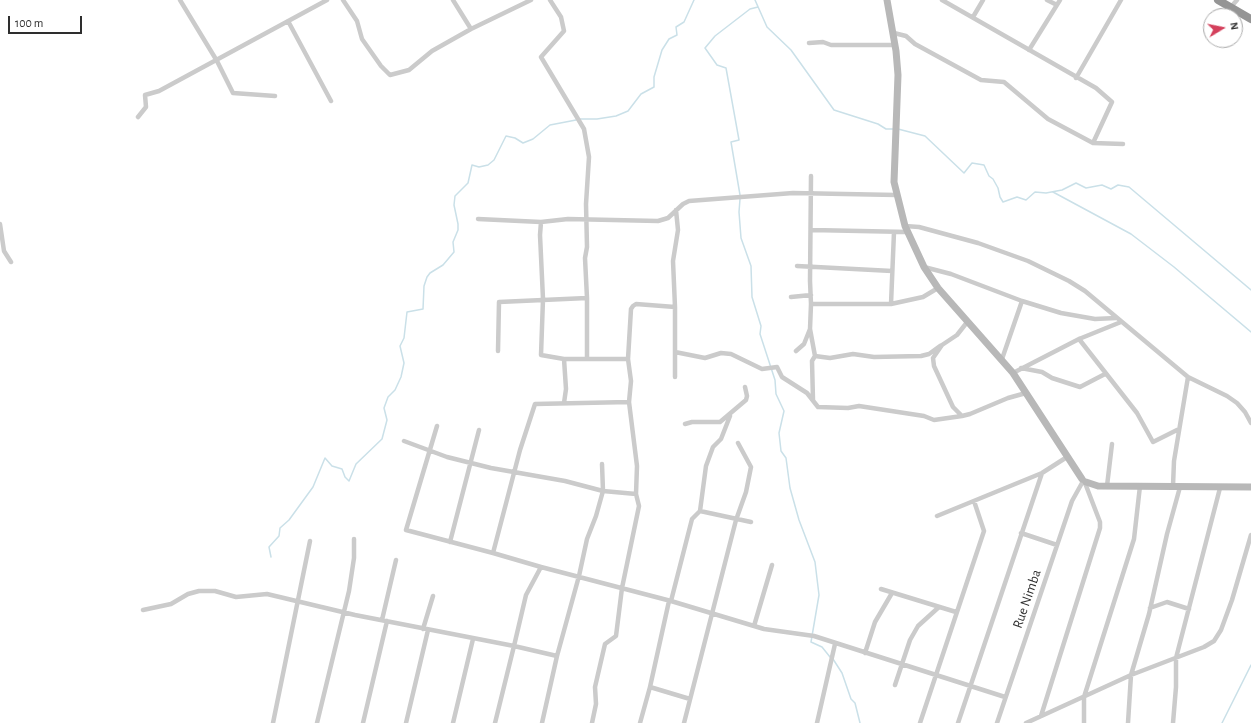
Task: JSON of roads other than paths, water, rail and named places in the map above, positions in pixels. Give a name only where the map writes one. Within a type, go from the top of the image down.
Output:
[{"type":"highway","points":[[1218,0],[1230,8]]},
{"type":"street","points":[[180,0],[217,61],[233,93],[275,96]]},
{"type":"street","points":[[138,118],[146,107],[145,95],[154,94],[327,0]]},
{"type":"street","points":[[343,0],[357,21],[362,39],[381,66],[390,75],[409,70],[432,51],[471,29],[531,0]]},
{"type":"street","points":[[453,0],[471,29]]},
{"type":"street","points":[[550,0],[561,17],[564,31],[541,57],[576,112],[585,133],[589,157],[586,204],[587,247],[585,258],[587,358]]},
{"type":"street","points":[[887,0],[894,33],[898,75],[894,182],[896,195],[906,229],[924,267],[938,288],[1013,373],[1084,482],[1100,522],[1100,528],[1041,716]]},
{"type":"street","points":[[942,0],[973,16],[1076,78],[1096,88],[1112,102],[1093,143]]},
{"type":"street","points":[[973,16],[983,0]]},
{"type":"street","points":[[1047,0],[1057,5]]},
{"type":"street","points":[[1029,50],[1060,0]]},
{"type":"street","points":[[1076,78],[1121,0]]},
{"type":"street","points":[[1230,8],[1237,0]]},
{"type":"street","points":[[288,21],[331,102]]},
{"type":"street","points":[[894,33],[906,36],[915,44],[981,80],[1004,82],[1048,119],[1093,143],[1123,144]]},
{"type":"street","points":[[809,43],[895,45]]},
{"type":"street","points":[[811,176],[812,230],[810,267],[810,329],[815,356],[812,362],[813,401]]},
{"type":"street","points":[[478,219],[541,222],[568,219],[587,221],[658,221],[668,218],[689,201],[793,193],[896,195]]},
{"type":"street","points":[[675,377],[675,307],[673,261],[678,230],[676,210]]},
{"type":"street","points":[[541,222],[540,235],[543,299],[541,355],[564,358],[628,359]]},
{"type":"street","points":[[0,224],[4,251],[11,262]]},
{"type":"street","points":[[812,230],[894,232],[919,227],[978,243],[1054,272],[1085,291],[1188,377],[1228,396],[1245,412],[1251,423]]},
{"type":"street","points":[[891,304],[894,232]]},
{"type":"street","points":[[797,266],[892,271]]},
{"type":"street","points":[[924,267],[952,274],[1022,301],[1061,313],[1088,318],[1116,318]]},
{"type":"street","points":[[811,304],[891,304],[923,297],[938,288]]},
{"type":"street","points":[[791,297],[811,295]]},
{"type":"street","points":[[498,351],[499,302],[587,298]]},
{"type":"street","points":[[1002,359],[1022,301]]},
{"type":"street","points":[[592,723],[596,704],[595,687],[605,644],[616,636],[622,588],[639,506],[636,494],[636,466],[629,402],[631,381],[628,359],[633,306],[636,304],[675,307]]},
{"type":"street","points":[[815,356],[830,358],[853,354],[874,357],[921,356],[929,354],[957,334],[968,321]]},
{"type":"street","points":[[1013,373],[1079,339],[1121,322]]},
{"type":"street","points":[[796,351],[804,344],[810,329]]},
{"type":"street","points":[[1079,339],[1137,413],[1153,442],[1179,429]]},
{"type":"street","points":[[942,345],[933,358],[934,366],[953,407],[962,416]]},
{"type":"street","points":[[675,352],[705,358],[721,353],[731,354],[762,369],[777,367],[782,377],[807,393],[818,407],[848,408],[859,406],[924,416],[934,420],[962,416],[980,411],[1008,398],[1026,393]]},
{"type":"street","points":[[564,358],[566,390],[564,403]]},
{"type":"street","points":[[1021,368],[1042,372],[1052,378],[1080,387],[1105,374]]},
{"type":"street","points":[[1128,723],[1131,675],[1150,608],[1176,487],[1174,461],[1188,377]]},
{"type":"street","points":[[684,424],[692,422],[720,422],[730,416],[746,400],[747,396],[745,387]]},
{"type":"street","points":[[493,553],[527,425],[536,404],[629,402]]},
{"type":"street","points":[[640,723],[692,519],[700,511],[706,466],[714,447],[721,439],[730,416]]},
{"type":"street","points":[[436,426],[406,530],[713,613],[764,630],[811,636],[1005,698]]},
{"type":"street","points":[[450,542],[479,430]]},
{"type":"street","points":[[404,441],[471,463],[514,473],[565,481],[603,491],[636,494]]},
{"type":"street","points":[[684,723],[736,520],[746,492],[751,467],[738,443]]},
{"type":"street","points":[[1107,486],[1112,444]]},
{"type":"street","points":[[937,516],[1042,473],[1067,457]]},
{"type":"street","points":[[542,723],[557,656],[579,576],[587,539],[592,528],[603,491],[602,464]]},
{"type":"street","points":[[958,723],[1042,473]]},
{"type":"street","points":[[1084,482],[1107,486],[1220,488],[1251,487]]},
{"type":"street","name":"Rue Nimba","points":[[997,723],[1072,501],[1084,482]]},
{"type":"street","points":[[1084,723],[1084,697],[1134,539],[1140,486]]},
{"type":"street","points":[[1173,723],[1176,687],[1176,658],[1220,488]]},
{"type":"street","points":[[920,723],[984,531],[974,501]]},
{"type":"street","points":[[700,511],[736,520],[751,522]]},
{"type":"street","points":[[1021,533],[1057,545]]},
{"type":"street","points":[[1026,723],[1131,675],[1204,647],[1214,641],[1221,630],[1232,600],[1251,535]]},
{"type":"street","points":[[317,723],[344,612],[354,558],[354,539]]},
{"type":"street","points":[[273,723],[310,541]]},
{"type":"street","points":[[382,620],[396,560]]},
{"type":"street","points":[[754,626],[772,565]]},
{"type":"street","points":[[495,723],[526,594],[540,567]]},
{"type":"street","points":[[881,589],[956,612]]},
{"type":"street","points":[[143,610],[171,604],[188,594],[199,591],[215,591],[236,598],[266,594],[344,612],[557,656]]},
{"type":"street","points":[[865,653],[876,622],[892,593]]},
{"type":"street","points":[[406,723],[433,596]]},
{"type":"street","points":[[1150,608],[1167,602],[1189,609]]},
{"type":"street","points":[[895,686],[910,640],[918,626],[939,607]]},
{"type":"street","points":[[363,723],[387,621]]},
{"type":"street","points":[[454,723],[473,639]]},
{"type":"street","points":[[816,723],[835,644]]},
{"type":"street","points":[[650,687],[690,699]]},
{"type":"waterway","points":[[580,119],[597,119],[616,116],[628,111],[641,94],[654,87],[654,77],[662,50],[669,39],[677,35],[676,27],[684,22],[694,0]]},
{"type":"waterway","points":[[755,0],[767,27],[791,50],[834,110],[878,124],[886,129],[893,129]]},
{"type":"waterway","points":[[740,195],[731,142],[739,140],[726,68],[717,65],[705,48],[715,36],[750,9],[758,7]]},
{"type":"waterway","points":[[271,557],[269,547],[279,536],[280,528],[289,520],[313,487],[325,458],[332,466],[342,469],[345,477],[349,481],[356,464],[382,439],[387,420],[384,408],[388,397],[395,390],[401,377],[404,363],[400,346],[404,338],[407,312],[423,309],[424,286],[427,277],[430,273],[443,265],[454,252],[453,242],[458,230],[454,205],[455,196],[468,183],[472,165],[479,167],[488,165],[494,160],[506,136],[515,138],[523,143],[533,139],[550,125],[576,120]]},
{"type":"waterway","points":[[898,129],[925,136],[964,173],[972,163],[984,165],[989,176],[993,179],[998,188],[1003,202],[1017,197],[1026,200],[1035,192],[1046,193],[1062,190],[1076,183],[1086,188],[1102,185],[1111,189],[1118,185],[1129,187],[1251,290]]},
{"type":"waterway","points":[[1053,192],[1131,234],[1174,267],[1251,332]]},
{"type":"waterway","points":[[740,199],[739,212],[741,238],[751,266],[752,297],[761,326],[760,334],[775,380],[776,394],[784,411],[779,433],[781,451],[786,458],[790,488],[799,520],[815,562],[819,595],[811,642],[822,647],[830,657]]},
{"type":"waterway","points":[[833,659],[842,673],[851,699],[855,703],[860,723]]},
{"type":"waterway","points":[[1222,723],[1251,665]]}]
